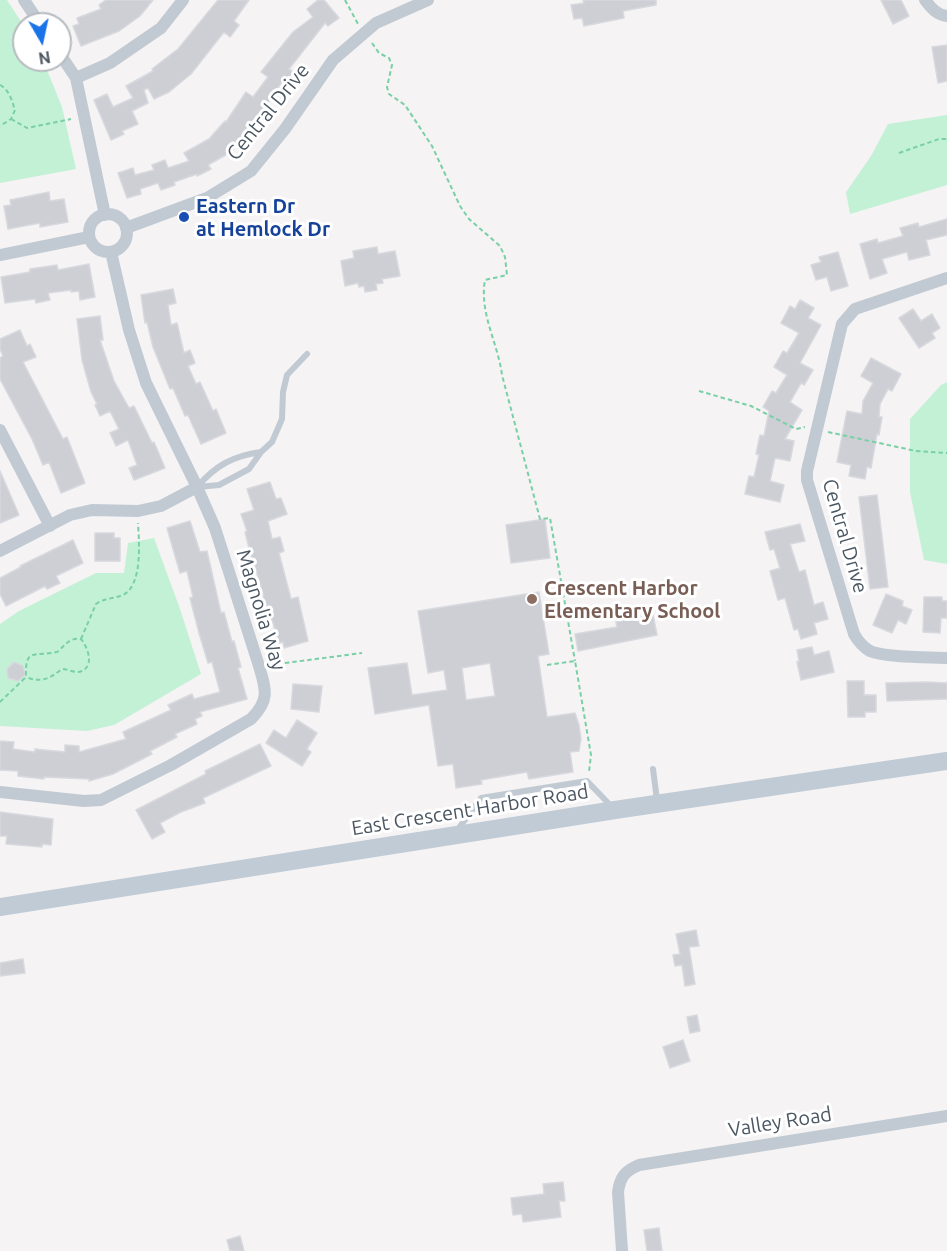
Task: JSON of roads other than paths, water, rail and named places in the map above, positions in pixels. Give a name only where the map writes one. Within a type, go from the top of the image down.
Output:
[{"type":"street","points":[[76,78],[110,63],[161,28],[183,0]]},
{"type":"street","name":"Central Drive","points":[[126,228],[207,198],[251,171],[285,129],[333,60],[376,23],[428,0]]},
{"type":"street","points":[[925,0],[931,9],[941,16],[947,16]]},
{"type":"street","points":[[72,72],[76,78],[105,215]]},
{"type":"street","points":[[105,215],[116,216],[126,228],[125,241],[122,246],[111,252],[95,247],[89,237],[94,220],[105,215]]},
{"type":"street","points":[[0,255],[89,237]]},
{"type":"street","name":"Magnolia Way","points":[[0,792],[84,801],[101,800],[171,765],[251,719],[260,711],[265,696],[259,666],[214,528],[147,383],[129,330],[111,252]]},
{"type":"street","name":"Central Drive","points":[[947,278],[855,309],[842,324],[807,471],[807,480],[858,641],[871,651],[885,654],[947,658]]},
{"type":"street","points":[[0,430],[50,526]]},
{"type":"street","points":[[0,552],[70,515],[92,510],[138,511],[161,506],[197,487]]},
{"type":"street","name":"East Crescent Harbor Road","points":[[0,907],[947,760]]},
{"type":"street","name":"Valley Road","points":[[622,1251],[618,1192],[623,1174],[639,1165],[947,1116]]},
{"type":"lane","points":[[197,487],[219,485],[249,469],[261,452],[272,442],[282,419],[283,392],[287,375],[307,354]]},
{"type":"lane","points":[[197,487],[210,471],[242,454],[261,452]]},
{"type":"lane","points":[[653,769],[658,804]]},
{"type":"lane","points":[[454,835],[481,798],[587,781],[615,810]]},
{"type":"place","name":"Eastern Dr at Hemlock Dr","points":[[184,217]]},
{"type":"place","name":"Crescent Harbor Elementary School","points":[[532,599]]}]
